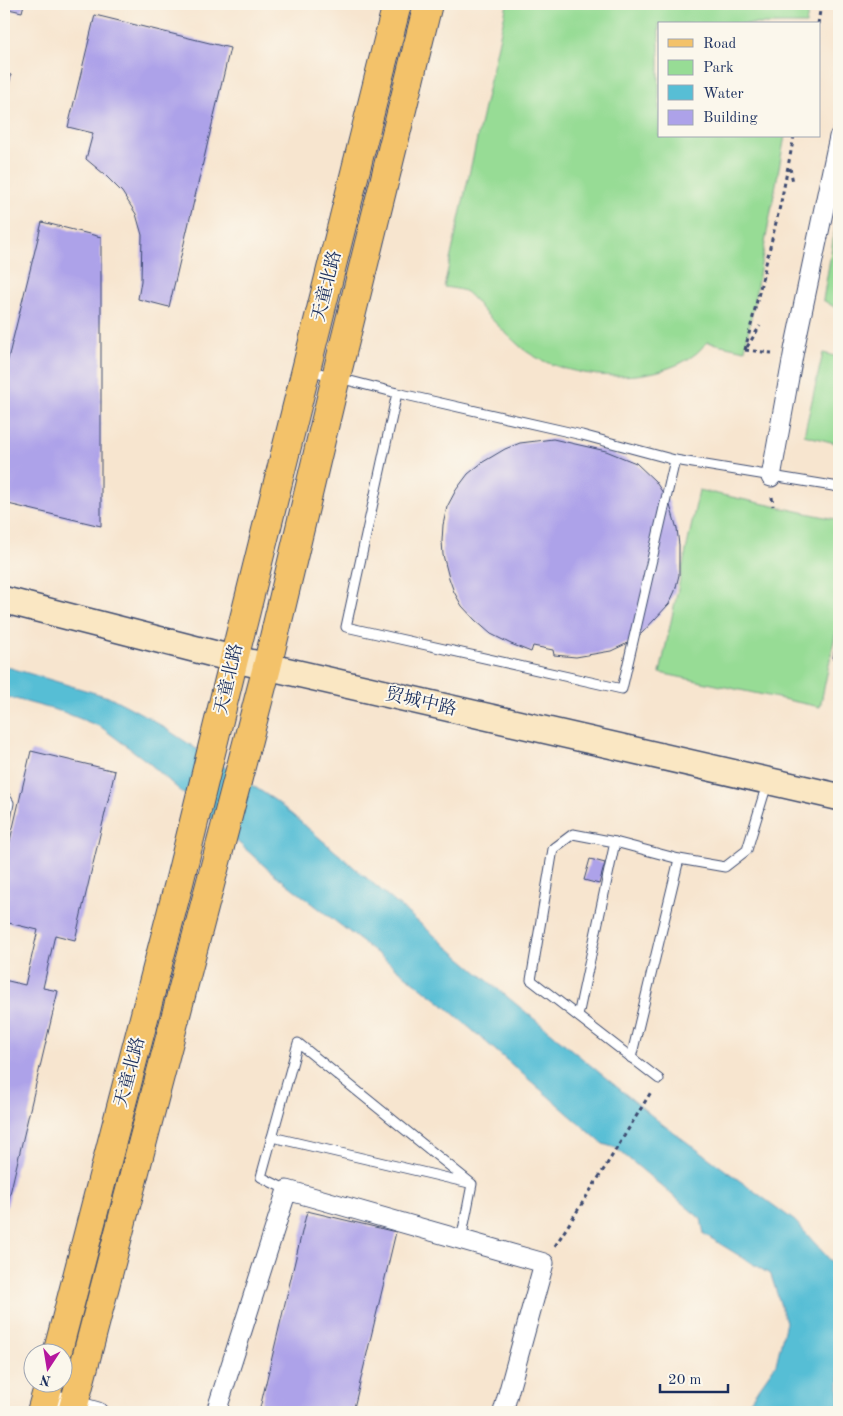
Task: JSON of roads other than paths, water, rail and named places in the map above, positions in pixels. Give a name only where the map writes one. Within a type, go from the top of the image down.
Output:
[{"type":"main road","name":"天童北路","points":[[60,1344],[180,883],[397,4]]},
{"type":"main road","points":[[81,1410],[211,882],[267,667],[428,4]]},
{"type":"main road","name":"贸城中路","points":[[4,600],[267,667],[839,797]]},
{"type":"street","points":[[771,476],[793,355],[839,137]]},
{"type":"street","points":[[216,1412],[287,1190],[544,1263],[503,1412]]},
{"type":"street","points":[[46,1398],[81,1410]]},
{"type":"lane","points":[[306,370],[397,393],[582,435],[675,460],[839,487]]},
{"type":"lane","points":[[397,393],[346,626],[622,689],[675,460]]},
{"type":"lane","points":[[839,653],[839,658]]},
{"type":"lane","points":[[659,1079],[531,980],[552,849],[573,834],[615,842],[679,859],[725,867],[747,850],[768,781]]},
{"type":"lane","points":[[4,794],[9,803],[4,831]]},
{"type":"lane","points":[[578,1016],[615,842]]},
{"type":"lane","points":[[631,1058],[679,859]]},
{"type":"lane","points":[[287,1190],[261,1177],[298,1043],[472,1184]]},
{"type":"lane","points":[[272,1137],[472,1184]]},
{"type":"lane","points":[[461,1240],[472,1184]]},
{"type":"water","points":[[4,666],[112,698],[148,717],[276,801],[482,976],[662,1124],[795,1221],[839,1270],[839,1412],[742,1412],[776,1364],[786,1322],[771,1275],[704,1234],[701,1219],[616,1148],[603,1144],[440,1002],[269,870],[148,762],[101,727],[63,712],[4,696]]}]
